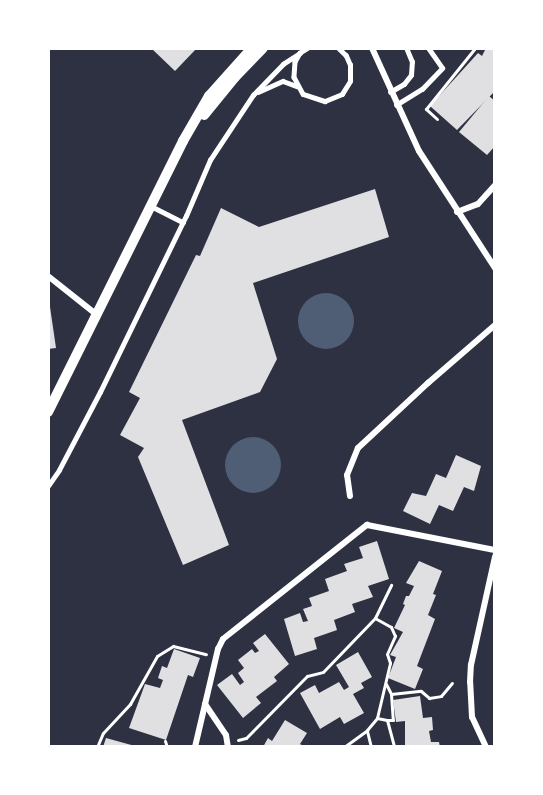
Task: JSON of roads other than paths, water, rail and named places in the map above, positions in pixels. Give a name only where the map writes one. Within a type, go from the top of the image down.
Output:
[{"type":"street","points":[[48,412],[183,141],[209,96],[252,48]]},
{"type":"street","points":[[183,141],[235,76],[263,48]]},
{"type":"street","points":[[367,48],[375,58]]},
{"type":"street","points":[[372,48],[390,92],[419,151],[495,268]]},
{"type":"street","points":[[457,212],[478,204],[495,185]]},
{"type":"street","points":[[48,276],[97,315]]},
{"type":"street","points":[[350,496],[347,475],[358,448],[428,383],[495,326]]},
{"type":"street","points":[[195,747],[216,657],[223,639],[367,525],[495,550]]},
{"type":"street","points":[[486,747],[472,717],[470,682],[471,664],[495,557]]},
{"type":"street","points":[[205,704],[226,735],[228,745]]},
{"type":"lane","points":[[48,486],[95,402],[183,222],[210,160],[253,95],[283,64],[308,48]]},
{"type":"lane","points":[[300,53],[294,67],[297,86],[303,94],[317,101],[325,101],[342,94],[350,81],[351,71],[346,56],[338,48]]},
{"type":"lane","points":[[390,92],[404,84],[411,75],[412,62],[406,48]]},
{"type":"lane","points":[[396,105],[422,89],[442,68],[428,48]]},
{"type":"lane","points":[[253,95],[283,81],[297,86]]},
{"type":"lane","points":[[151,206],[183,222]]},
{"type":"water","points":[[326,293],[337,295],[346,301],[352,310],[354,321],[352,332],[346,341],[337,347],[326,349],[315,347],[306,341],[300,332],[298,321],[300,310],[306,301],[315,295]]},
{"type":"water","points":[[253,437],[264,439],[273,445],[279,454],[281,465],[279,476],[273,485],[264,491],[253,493],[242,491],[233,485],[227,476],[225,465],[227,454],[233,445],[242,439]]}]
